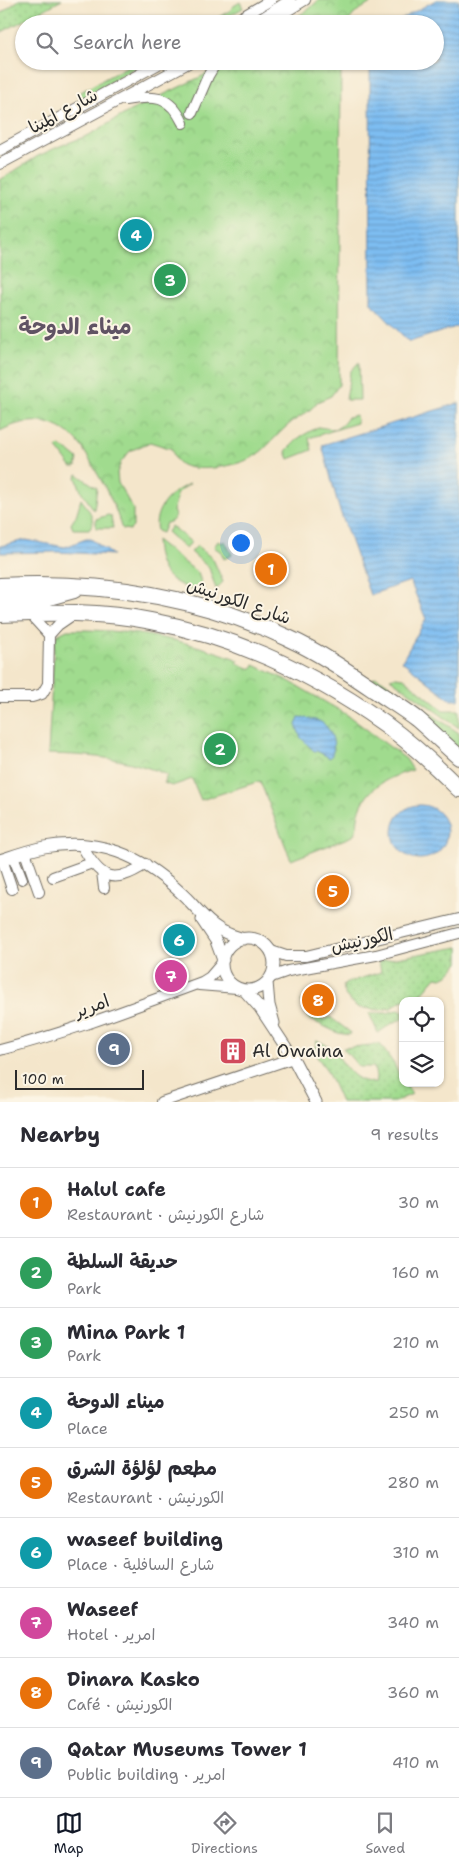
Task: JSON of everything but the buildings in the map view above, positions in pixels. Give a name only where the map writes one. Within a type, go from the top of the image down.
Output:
[{"type":"highway","name":"شارع الكورنيش","points":[[0,586],[51,584],[136,592],[188,603],[249,621],[290,638],[328,659],[416,719],[459,757]]},
{"type":"highway","points":[[0,601],[55,596],[83,586]]},
{"type":"highway","points":[[0,614],[74,613],[150,620],[186,628],[244,647],[290,667],[343,696],[386,724],[459,789]]},
{"type":"street","points":[[267,15],[290,0]]},
{"type":"street","points":[[281,15],[305,0]]},
{"type":"street","points":[[245,15],[268,1]]},
{"type":"street","name":"شارع المينا","points":[[0,150],[147,70]]},
{"type":"street","name":"شارع المينا","points":[[0,164],[175,70]]},
{"type":"street","points":[[192,113],[212,70]]},
{"type":"street","points":[[114,102],[155,97],[170,103],[178,111],[183,123]]},
{"type":"street","points":[[29,613],[49,635]]},
{"type":"street","points":[[0,697],[38,696],[46,690],[48,684],[49,635],[58,625],[74,613]]},
{"type":"street","points":[[81,844],[92,863],[108,876],[123,877],[146,864]]},
{"type":"street","points":[[5,858],[56,845],[81,844],[110,849],[146,864],[187,898],[217,928],[243,939],[257,940],[268,946],[274,962],[269,980],[269,1005],[281,1041]]},
{"type":"street","points":[[25,852],[39,892]]},
{"type":"street","points":[[5,858],[22,879]]},
{"type":"street","points":[[5,858],[12,889]]},
{"type":"street","points":[[52,877],[92,863]]},
{"type":"street","points":[[102,872],[104,888]]},
{"type":"street","points":[[187,898],[216,941],[227,979],[254,1000],[293,1058],[316,1102]]},
{"type":"street","name":"الكورنيش","points":[[271,952],[286,956],[306,956],[459,919]]},
{"type":"street","name":"الكورنيش","points":[[269,980],[288,971],[376,955],[459,933]]},
{"type":"street","points":[[223,961],[228,948],[243,939]]},
{"type":"street","name":"امرير","points":[[0,1050],[84,1026],[193,985],[210,977],[223,961]]},
{"type":"street","points":[[240,989],[256,989],[269,980]]},
{"type":"street","name":"امرير","points":[[193,985],[214,985],[240,989]]},
{"type":"street","points":[[162,1102],[293,1058]]},
{"type":"green space","points":[[19,0],[62,0],[34,15],[15,15],[15,25],[0,33],[0,14]]},
{"type":"green space","points":[[319,0],[376,0],[354,15],[299,15]]},
{"type":"green space","points":[[240,2],[243,8],[231,15],[222,15],[231,10],[232,7]]},
{"type":"green space","points":[[121,70],[131,70],[81,99],[77,94]]},
{"type":"green space","points":[[215,70],[341,70],[339,385],[331,396],[317,402],[311,409],[287,426],[258,454],[238,463],[208,468],[189,467],[178,462],[172,449],[150,442],[130,451],[121,462],[117,473],[118,483],[133,509],[133,527],[130,530],[121,527],[114,505],[82,447],[65,430],[44,422],[34,422],[11,426],[0,431],[0,180],[38,156],[89,135],[130,111]]},
{"type":"green space","points":[[359,362],[360,400],[346,400],[350,372]]},
{"type":"green space","points":[[356,415],[357,423],[309,438],[312,450],[289,459],[286,451],[300,437],[318,427],[332,429],[339,427],[348,417]]},
{"type":"green space","points":[[59,446],[78,459],[76,467],[71,467],[57,448]]},
{"type":"green space","points":[[77,474],[97,488],[94,510],[81,491],[76,477]]},
{"type":"green space","points":[[190,484],[176,495],[173,519],[166,523],[162,533],[157,531],[157,516],[164,502],[176,491]]},
{"type":"green space","points":[[81,499],[91,514],[91,525],[89,529],[73,529],[71,524],[76,516]]},
{"type":"green space","points":[[108,515],[111,516],[113,528],[96,528],[96,519]]},
{"type":"green space","points":[[171,526],[191,542],[186,549],[167,532]]},
{"type":"green space","points":[[156,540],[198,573],[204,590],[202,593],[182,586],[168,576],[160,562]]},
{"type":"green space","points":[[218,541],[221,543],[225,541],[232,555],[224,559],[221,552],[214,547]]},
{"type":"green space","points":[[197,546],[213,559],[223,582],[216,589],[209,568],[191,552]]},
{"type":"green space","points":[[67,630],[111,631],[154,636],[217,652],[239,660],[237,663],[251,669],[254,665],[287,680],[346,714],[406,759],[413,770],[387,780],[367,796],[362,804],[356,831],[353,836],[291,860],[260,781],[201,800],[192,779],[172,786],[164,783],[167,775],[123,761],[79,755],[48,754],[54,647],[57,635]]},
{"type":"green space","points":[[376,677],[459,733],[459,750],[372,679]]},
{"type":"green space","points":[[390,678],[404,678],[443,710],[459,710],[459,728]]},
{"type":"green space","points":[[459,947],[459,963],[448,975],[442,978],[436,977],[419,997],[399,997],[399,1002],[391,1008],[379,1010],[356,1007],[345,995],[343,986],[346,983],[381,972],[379,961]]},
{"type":"green space","points":[[307,998],[313,1015],[319,1013],[323,1020],[330,1017],[350,1032],[349,1035],[338,1033],[309,1019],[301,1001]]},
{"type":"green space","points":[[399,1010],[399,1020],[378,1033],[369,1013],[387,1013]]},
{"type":"green space","points":[[316,1041],[325,1044],[357,1077],[366,1081],[377,1082],[374,1067],[359,1067],[343,1048],[380,1044],[399,1075],[399,1087],[408,1087],[412,1094],[394,1102],[341,1102],[315,1050]]},
{"type":"water","points":[[436,0],[459,0],[459,326],[409,342],[371,303],[370,70],[444,70],[444,15],[408,15]]},
{"type":"water","points":[[459,403],[459,700],[451,700],[402,661],[426,619],[410,581],[370,595],[339,508],[322,445]]},
{"type":"water","points":[[91,539],[113,555],[57,552],[0,553],[0,546],[26,540],[65,547]]},
{"type":"water","points":[[299,717],[312,719],[324,724],[330,732],[333,743],[330,758],[314,751],[301,738],[296,725]]},
{"type":"water","points":[[415,805],[425,805],[435,809],[443,817],[447,832],[443,847],[435,855],[425,859],[415,859],[405,855],[397,847],[393,837],[393,827],[397,817],[405,809]]},
{"type":"place","name":"ميناء الدوحة","points":[[136,235]]},
{"type":"place","name":"Mina Park 1","points":[[170,280]]},
{"type":"place","name":"Halul cafe","points":[[271,569]]},
{"type":"place","name":"حديقة السلطة","points":[[220,749]]},
{"type":"place","name":"مطعم لؤلؤة الشرق","points":[[333,891]]},
{"type":"place","name":"waseef building","points":[[179,940]]},
{"type":"place","name":"Waseef","points":[[171,976]]},
{"type":"place","name":"Dinara Kasko","points":[[318,1000]]},
{"type":"place","name":"Qatar Museums Tower 1","points":[[114,1049]]},
{"type":"place","name":"Al Owaina","points":[[233,1051]]},
{"type":"district","name":"ميناء الدوحة","points":[[75,326]]}]
